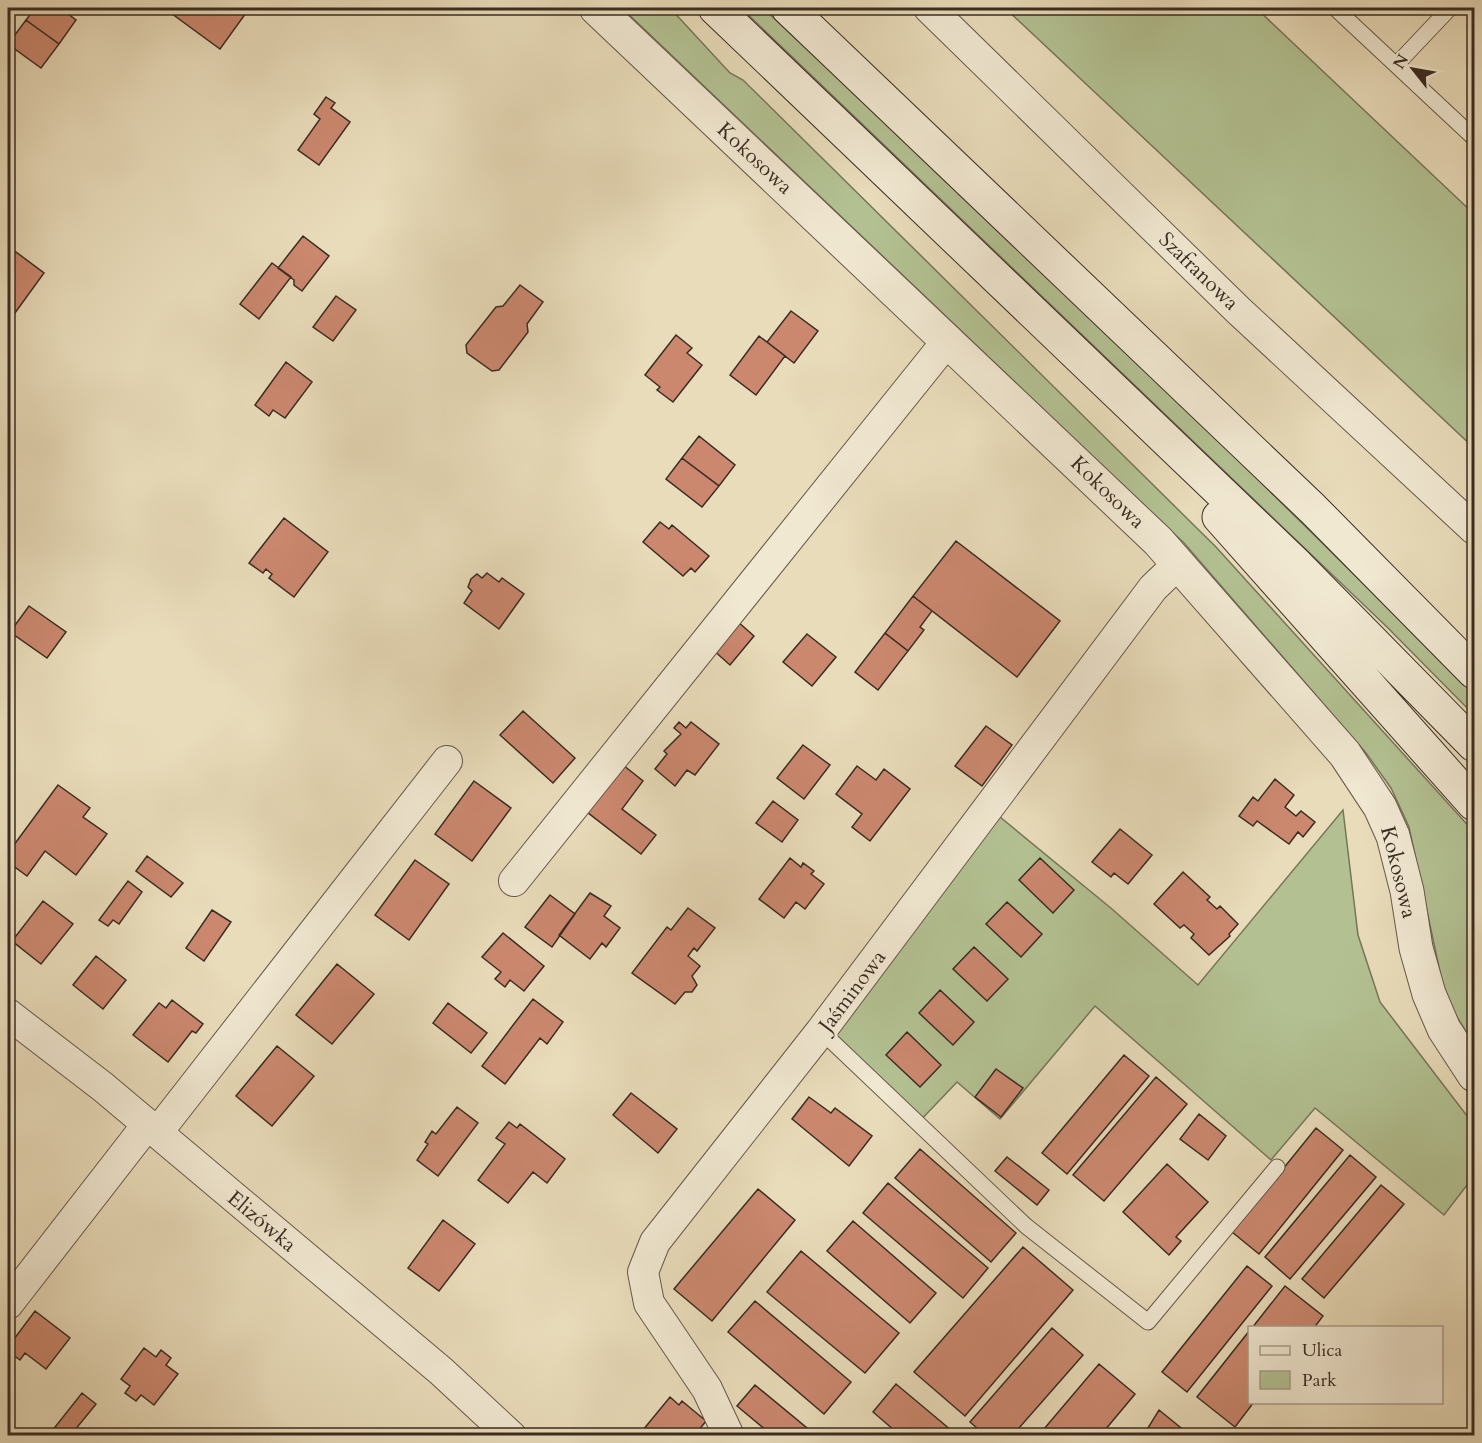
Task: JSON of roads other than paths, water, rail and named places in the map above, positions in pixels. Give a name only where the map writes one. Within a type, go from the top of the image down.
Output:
[{"type":"main road","name":"Kokosowa","points":[[596,8],[1127,510],[1179,563],[1345,754],[1380,807],[1398,852],[1416,948],[1429,994],[1444,1029],[1474,1075]]},
{"type":"main road","points":[[715,8],[1298,566],[1474,745]]},
{"type":"main road","points":[[788,8],[1312,509],[1474,672]]},
{"type":"main road","points":[[1164,436],[1218,515],[1474,804]]},
{"type":"street","name":"Szafranowa","points":[[929,8],[1238,310],[1474,529]]},
{"type":"street","points":[[514,882],[948,340]]},
{"type":"street","name":"Jaśminowa","points":[[729,1436],[707,1389],[649,1303],[643,1272],[655,1242],[821,1031],[1154,588],[1179,563]]},
{"type":"street","points":[[8,1304],[152,1129],[447,761]]},
{"type":"street","name":"Elizówka","points":[[8,1014],[103,1087],[441,1371],[511,1436]]},
{"type":"lane","points":[[1335,8],[1474,138]]},
{"type":"lane","points":[[1396,65],[1449,8]]},
{"type":"lane","points":[[821,1031],[1026,1226],[1148,1322],[1277,1167]]}]
